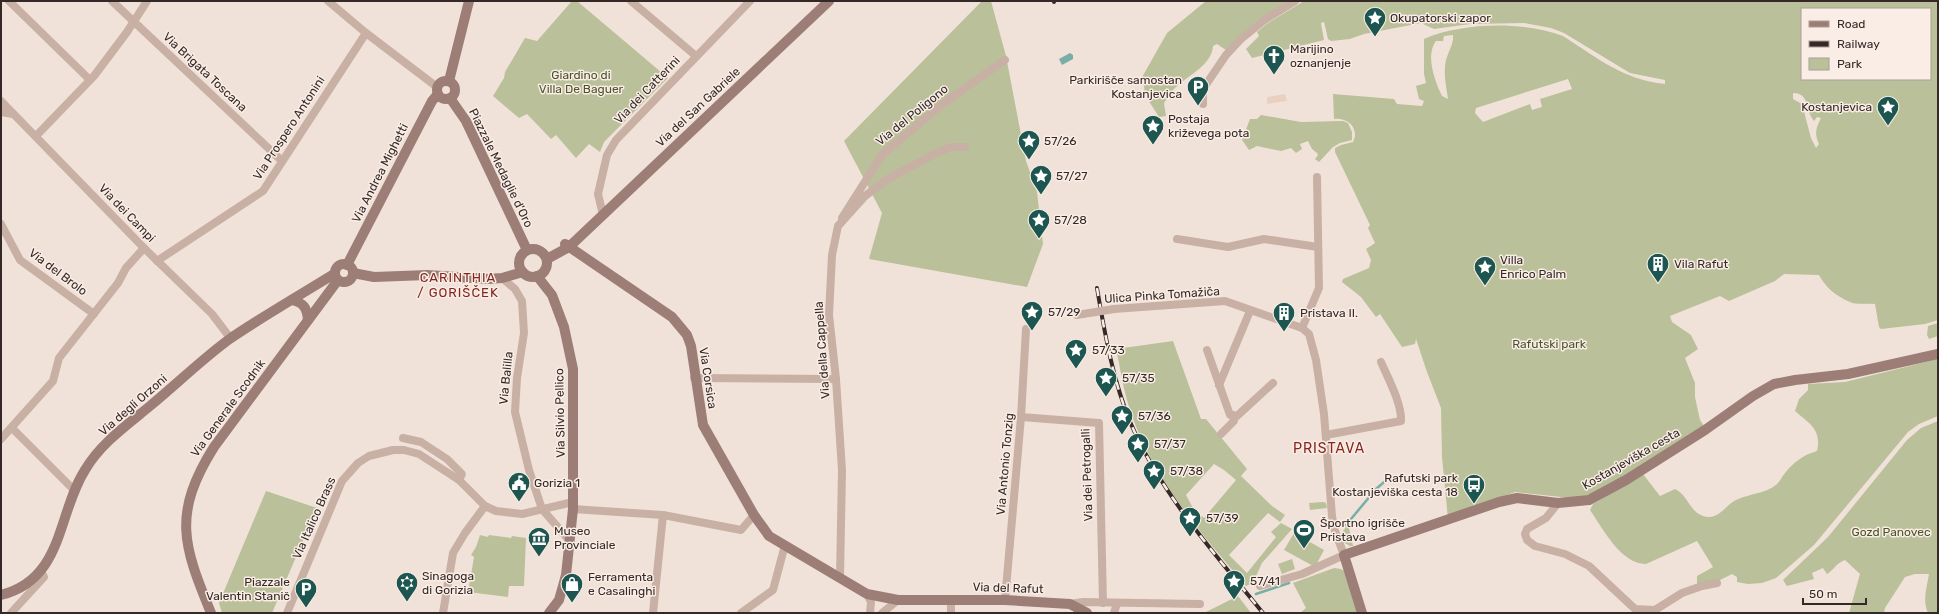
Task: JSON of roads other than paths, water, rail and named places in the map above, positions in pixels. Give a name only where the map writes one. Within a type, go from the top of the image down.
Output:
[{"type":"main road","points":[[449,81],[469,1]]},
{"type":"main road","name":"Via del San Gabriele","points":[[546,257],[567,245],[604,214],[829,1]]},
{"type":"main road","points":[[442,81],[449,81],[456,90],[450,98],[443,99],[437,90],[442,81]]},
{"type":"main road","name":"Via Andrea Mighetti","points":[[347,265],[437,90]]},
{"type":"main road","name":"Piazzale Medaglie d'Oro","points":[[450,98],[466,121],[527,250]]},
{"type":"main road","name":"Via Corsica","points":[[567,245],[657,306],[680,326],[687,335],[691,346],[694,378],[703,425],[754,515],[769,536]]},
{"type":"main road","points":[[535,249],[546,257],[546,268],[537,276],[529,276],[523,272],[519,262],[522,255],[527,250],[535,249]]},
{"type":"main road","name":"Via degli Orzoni","points":[[336,277],[336,267],[343,264],[347,265]]},
{"type":"main road","points":[[347,265],[352,269],[353,273],[374,276],[427,275],[488,279],[502,278],[523,272]]},
{"type":"main road","name":"Via degli Orzoni","points":[[336,277],[344,283],[348,282],[353,273]]},
{"type":"main road","name":"Via Silvio Pellico","points":[[537,276],[552,295],[564,327],[573,369],[573,506],[570,541],[566,576],[559,600],[549,613]]},
{"type":"main road","name":"Via degli Orzoni","points":[[1,595],[20,588],[41,571],[53,551],[84,470],[98,452],[126,426],[231,339],[292,300],[336,277]]},
{"type":"main road","name":"Via Generale Scodnik","points":[[211,613],[196,576],[188,549],[186,531],[187,508],[192,487],[200,469],[214,447],[308,320],[336,277]]},
{"type":"main road","points":[[292,300],[300,302],[305,306],[308,320]]},
{"type":"main road","name":"Kostanjeviška cesta","points":[[1344,555],[1499,502],[1517,498],[1558,503],[1589,500],[1705,430],[1753,396],[1774,384],[1848,374],[1938,354]]},
{"type":"main road","name":"Via del Rafut","points":[[769,536],[867,594],[898,600],[1005,600],[1070,604]]},
{"type":"main road","points":[[1344,555],[1362,613]]},
{"type":"main road","points":[[1070,604],[1087,613]]},
{"type":"street","points":[[9,1],[90,80]]},
{"type":"street","name":"Via Brigata Toscana","points":[[112,1],[282,161]]},
{"type":"street","points":[[36,136],[90,80],[147,1]]},
{"type":"street","points":[[328,1],[437,90]]},
{"type":"street","points":[[631,1],[696,56]]},
{"type":"street","name":"Via dei Catterini","points":[[604,214],[598,194],[607,155],[616,140],[750,1]]},
{"type":"street","points":[[1203,104],[1203,89],[1226,55],[1241,39],[1266,19],[1295,1]]},
{"type":"street","name":"Via Prospero Antonini","points":[[157,261],[263,190],[366,33]]},
{"type":"street","name":"Via del Poligono","points":[[838,226],[846,209],[882,155],[941,105],[1005,60]]},
{"type":"street","name":"Via dei Campi","points":[[1,101],[144,248],[212,314],[231,339]]},
{"type":"street","points":[[1,112],[13,114]]},
{"type":"street","points":[[838,226],[865,196],[886,180],[940,151],[951,147],[965,147]]},
{"type":"street","points":[[1318,177],[1319,288],[1302,328],[1309,334],[1316,360],[1326,435],[1332,516],[1335,531],[1344,555]]},
{"type":"street","name":"Via del Brolo","points":[[1,224],[20,260],[94,314]]},
{"type":"street","name":"Via della Cappella","points":[[838,226],[832,255],[829,315],[836,379],[842,470],[840,578]]},
{"type":"street","points":[[1177,239],[1228,247],[1264,239],[1318,247]]},
{"type":"street","points":[[1,439],[53,381],[59,358],[118,283],[126,268],[144,248]]},
{"type":"street","name":"Via Balilla","points":[[502,278],[515,289],[522,301],[524,333],[517,378],[515,412],[529,470],[542,509]]},
{"type":"street","name":"Ulica Pinka Tomažiča","points":[[1077,315],[1114,309],[1225,301],[1302,328]]},
{"type":"street","points":[[1219,385],[1250,311]]},
{"type":"street","name":"Via Antonio Tonzig","points":[[1005,600],[1021,417],[1026,329]]},
{"type":"street","points":[[1207,350],[1230,415],[1237,416],[1273,383]]},
{"type":"street","points":[[1326,435],[1401,421],[1401,416],[1393,389],[1381,362]]},
{"type":"street","points":[[694,378],[836,379]]},
{"type":"street","points":[[1221,434],[1234,421],[1233,415]]},
{"type":"street","name":"Via dei Petrogalli","points":[[1021,417],[1099,423],[1103,603]]},
{"type":"street","points":[[12,428],[75,491]]},
{"type":"street","points":[[402,438],[421,442],[447,459],[462,474],[458,480]]},
{"type":"street","name":"Via Italico Brass","points":[[287,613],[339,486],[349,472],[358,463],[380,452],[404,450],[419,454],[458,480],[485,506]]},
{"type":"street","points":[[1558,503],[1546,518],[1527,529],[1524,534],[1527,540],[1535,546],[1565,554],[1589,566],[1636,611],[1655,610],[1682,593],[1702,586],[1717,583]]},
{"type":"street","points":[[443,613],[453,553],[464,533],[485,506],[496,511],[522,514],[542,509],[573,506],[663,515],[741,530],[754,515]]},
{"type":"street","points":[[542,509],[570,541]]},
{"type":"street","points":[[653,613],[663,515]]},
{"type":"street","points":[[741,613],[773,590],[785,545]]},
{"type":"street","name":"Kostanjeviška cesta","points":[[1260,586],[1302,574],[1344,555]]},
{"type":"street","name":"Via degli Orzoni","points":[[11,613],[44,577],[41,571]]},
{"type":"street","points":[[867,594],[871,602],[870,613]]},
{"type":"street","points":[[882,613],[898,600]]},
{"type":"street","points":[[951,613],[952,600]]},
{"type":"street","points":[[1114,613],[1117,603]]},
{"type":"street","name":"Via del Rafut","points":[[1070,604],[1200,604]]},
{"type":"water","points":[[1070,53],[1073,55],[1073,59],[1062,65],[1059,59]]},
{"type":"waterway","points":[[1346,525],[1376,489],[1390,477]]},
{"type":"waterway","points":[[1256,594],[1289,583]]},
{"type":"railway","points":[[1097,288],[1114,374],[1131,424],[1144,450],[1158,475],[1191,523],[1263,613]]},
{"type":"place","name":"Okupatorski zapor","points":[[1375,38]]},
{"type":"place","name":"Marijino oznanjenje","points":[[1274,76]]},
{"type":"place","name":"Parkirišče samostan Kostanjevica","points":[[1198,106]]},
{"type":"place","name":"Kostanjevica","points":[[1888,126]]},
{"type":"place","name":"Postaja križevega pota","points":[[1153,146]]},
{"type":"place","name":"57/26","points":[[1029,160]]},
{"type":"place","name":"57/27","points":[[1041,196]]},
{"type":"place","name":"57/28","points":[[1039,240]]},
{"type":"place","name":"Vila Rafut","points":[[1658,284]]},
{"type":"place","name":"Villa Enrico Palm","points":[[1485,286]]},
{"type":"place","name":"57/29","points":[[1032,332]]},
{"type":"place","name":"Pristava II.","points":[[1284,332]]},
{"type":"place","name":"57/33","points":[[1076,370]]},
{"type":"place","name":"57/35","points":[[1106,398]]},
{"type":"place","name":"57/36","points":[[1122,436]]},
{"type":"place","name":"57/37","points":[[1138,464]]},
{"type":"place","name":"57/38","points":[[1154,490]]},
{"type":"place","name":"Gorizia 1","points":[[519,502]]},
{"type":"place","name":"Rafutski park Kostanjeviška cesta 18","points":[[1474,504]]},
{"type":"place","name":"57/39","points":[[1190,538]]},
{"type":"place","name":"Športno igrišče Pristava","points":[[1304,550]]},
{"type":"place","name":"Museo Provinciale","points":[[539,558]]},
{"type":"place","name":"57/41","points":[[1234,600]]},
{"type":"place","name":"Sinagoga di Gorizia","points":[[407,602]]},
{"type":"place","name":"Ferramenta e Casalinghi","points":[[572,604]]},
{"type":"place","name":"Piazzale Valentin Stanič","points":[[306,608]]},
{"type":"district","name":"CARINTHIA / GORIŠČEK","points":[[458,284]]},
{"type":"district","name":"PRISTAVA","points":[[1329,448]]},
{"type":"park label","name":"Giardino di Villa De Baguer","points":[[581,82]]},
{"type":"park label","name":"Rafutski park","points":[[1549,344]]},
{"type":"park label","name":"Gozd Panovec","points":[[1891,532]]}]
